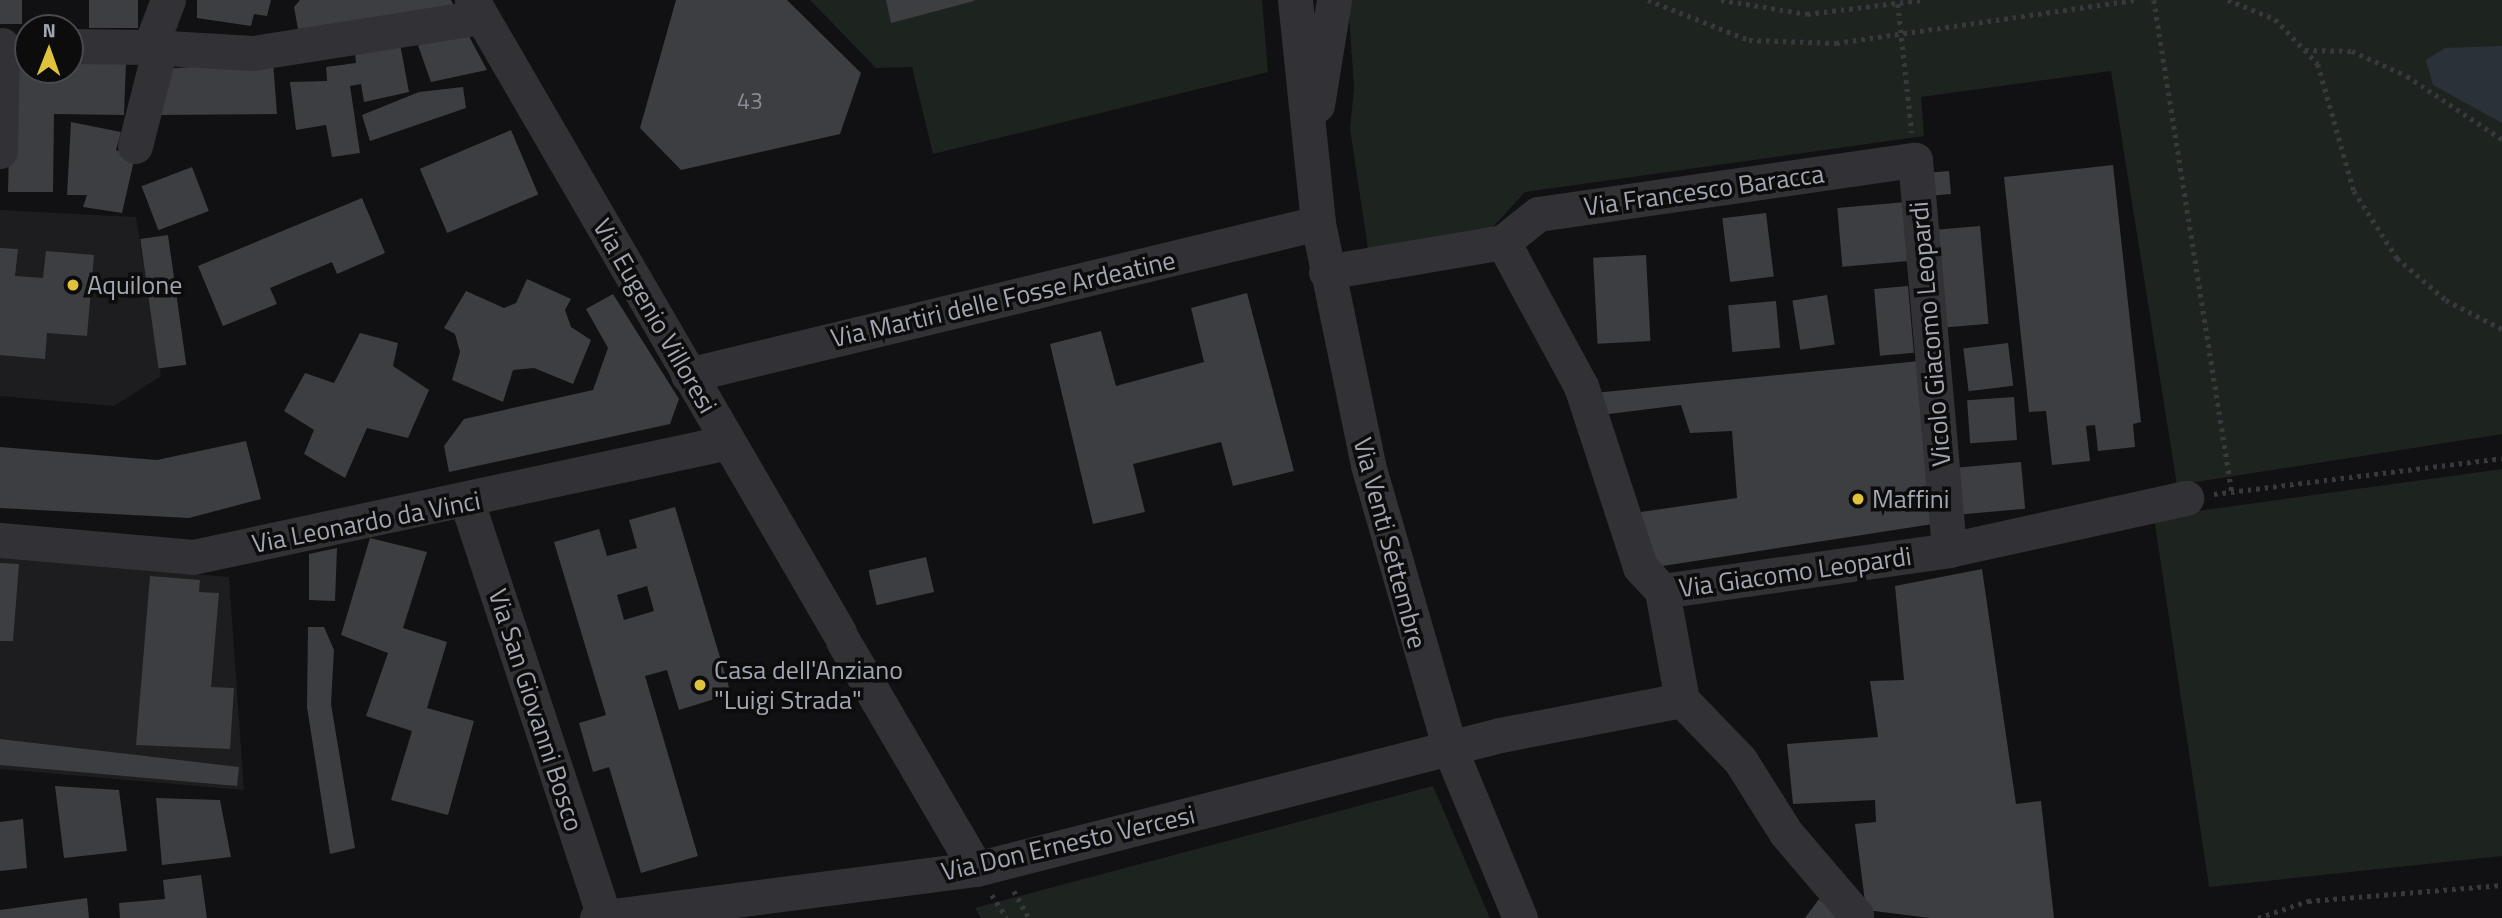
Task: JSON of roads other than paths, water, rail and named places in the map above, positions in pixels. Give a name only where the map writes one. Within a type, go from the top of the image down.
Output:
[{"type":"street","points":[[135,146],[168,0]]},
{"type":"street","name":"Via Venti Settembre","points":[[1295,0],[1318,223],[1368,465],[1450,749],[1520,918]]},
{"type":"street","name":"Via Venti Settembre","points":[[1309,154],[1334,0]]},
{"type":"street","points":[[84,46],[253,52],[483,6]]},
{"type":"street","name":"Via Eugenio Villoresi","points":[[483,6],[688,375],[976,869]]},
{"type":"street","points":[[0,151],[10,45]]},
{"type":"street","name":"Via Francesco Baracca","points":[[1326,272],[1503,242],[1538,214],[1915,160]]},
{"type":"street","name":"Vicolo Giacomo Leopardi","points":[[1915,160],[1950,550]]},
{"type":"street","name":"Via Martiri delle Fosse Ardeatine","points":[[688,375],[1318,223]]},
{"type":"street","points":[[1503,242],[1581,386],[1640,567],[1662,591]]},
{"type":"street","name":"Via Leonardo da Vinci","points":[[0,540],[192,557],[467,502],[728,442]]},
{"type":"street","name":"Via Giacomo Leopardi","points":[[1682,699],[1662,591],[1950,550],[2186,498]]},
{"type":"street","name":"Via San Giovanni Bosco","points":[[467,502],[604,917]]},
{"type":"street","points":[[1450,749],[1682,699],[1740,760],[1786,833],[1856,915]]},
{"type":"street","name":"Via Don Ernesto Vercesi","points":[[597,918],[976,869],[1450,749]]},
{"type":"place","name":"Aquilone","points":[[73,285]]},
{"type":"place","name":"Maffini","points":[[1858,499]]},
{"type":"place","name":"Casa dell'Anziano \"Luigi Strada\"","points":[[700,685]]}]
